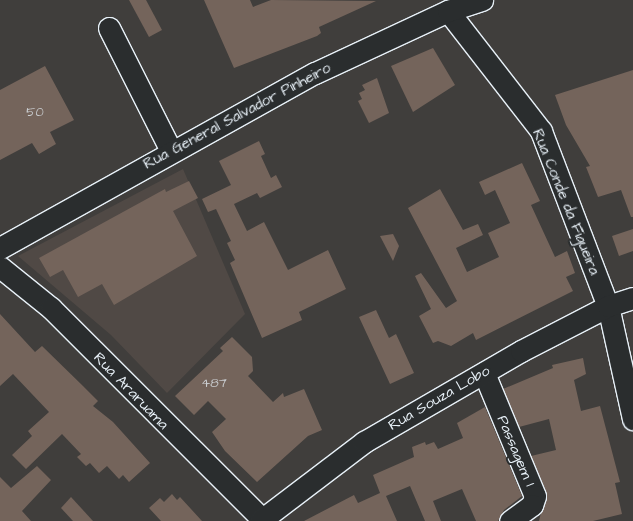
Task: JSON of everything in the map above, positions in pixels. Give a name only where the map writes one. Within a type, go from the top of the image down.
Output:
[{"type":"street","name":"Rua General Salvador Pinheiro","points":[[0,248],[171,151],[315,73],[448,10],[482,0]]},
{"type":"street","name":"Rua Conde da Figueira","points":[[448,10],[541,131],[608,306],[633,419]]},
{"type":"street","points":[[109,28],[171,151]]},
{"type":"street","name":"Rua Araruama","points":[[0,267],[51,308],[260,519]]},
{"type":"street","name":"Rua Souza Lobo","points":[[260,519],[364,442],[484,373],[608,306],[633,298]]},
{"type":"street","name":"Passagem 1","points":[[484,373],[535,496],[532,505],[510,521]]},
{"type":"shaded area","points":[[183,169],[245,314],[167,393],[111,335],[18,256]]},
{"type":"building","points":[[129,0],[146,0],[162,30],[149,37]]},
{"type":"building","points":[[204,0],[250,0],[253,7],[271,0],[376,1],[319,27],[321,33],[317,36],[234,68]]},
{"type":"building","points":[[433,48],[455,85],[413,112],[391,66]]},
{"type":"building","points":[[45,66],[74,120],[50,132],[56,144],[39,154],[32,143],[0,160],[0,90]]},
{"type":"building","points":[[633,70],[633,217],[631,217],[621,190],[598,197],[586,167],[590,166],[566,125],[555,95]]},
{"type":"building","points":[[377,78],[389,113],[369,123],[358,101],[362,99],[359,93],[365,90],[362,85]]},
{"type":"building","points":[[259,141],[265,154],[261,156],[271,178],[276,175],[282,187],[260,198],[257,193],[234,204],[247,231],[264,222],[288,270],[328,250],[346,289],[299,312],[302,320],[262,338],[230,263],[235,260],[227,243],[231,241],[216,209],[208,212],[202,199],[231,185],[219,161]]},
{"type":"building","points":[[522,163],[540,201],[531,205],[555,257],[567,251],[575,273],[566,277],[573,291],[476,340],[473,333],[451,346],[438,341],[433,343],[419,316],[431,309],[415,276],[421,273],[446,308],[457,301],[408,208],[440,189],[463,230],[478,224],[483,235],[456,248],[467,272],[499,257],[488,233],[510,223],[495,190],[485,195],[479,182]]},
{"type":"building","points":[[189,181],[198,198],[173,211],[197,256],[114,305],[102,284],[78,297],[63,270],[50,277],[39,258],[165,189],[166,192]]},
{"type":"building","points":[[633,229],[633,251],[619,256],[612,236]]},
{"type":"building","points":[[393,234],[399,246],[393,261],[380,236]]},
{"type":"building","points":[[376,310],[389,338],[396,334],[414,373],[390,384],[359,317]]},
{"type":"building","points":[[0,314],[35,352],[42,346],[83,386],[98,401],[93,406],[113,422],[150,463],[129,482],[123,475],[119,479],[107,466],[99,473],[90,463],[86,466],[77,457],[81,454],[62,434],[26,469],[12,455],[32,436],[28,431],[49,412],[13,374],[0,386]]},
{"type":"building","points":[[232,337],[252,357],[253,371],[248,376],[273,402],[283,393],[284,397],[304,389],[322,430],[308,436],[257,482],[225,451],[212,432],[226,419],[208,401],[194,415],[175,396],[223,351],[220,348]]},
{"type":"building","points":[[583,358],[586,374],[574,380],[581,411],[600,406],[620,482],[615,483],[622,514],[593,521],[539,521],[546,492],[531,456],[556,450],[549,419],[519,427],[503,389],[553,368],[552,365]]},
{"type":"building","points":[[485,407],[522,496],[504,510],[498,521],[476,521],[462,489],[433,501],[441,521],[425,521],[410,486],[386,496],[397,521],[304,521],[354,495],[358,503],[380,493],[373,475],[414,457],[412,447],[425,442],[426,445],[434,442],[438,449],[463,438],[457,423]]},
{"type":"building","points":[[37,466],[51,480],[22,511],[31,521],[0,521],[0,477],[11,488]]},
{"type":"building","points":[[172,494],[177,500],[180,497],[202,521],[161,521],[149,508],[160,498],[164,502]]},
{"type":"building","points":[[71,497],[93,521],[73,521],[61,508]]}]
